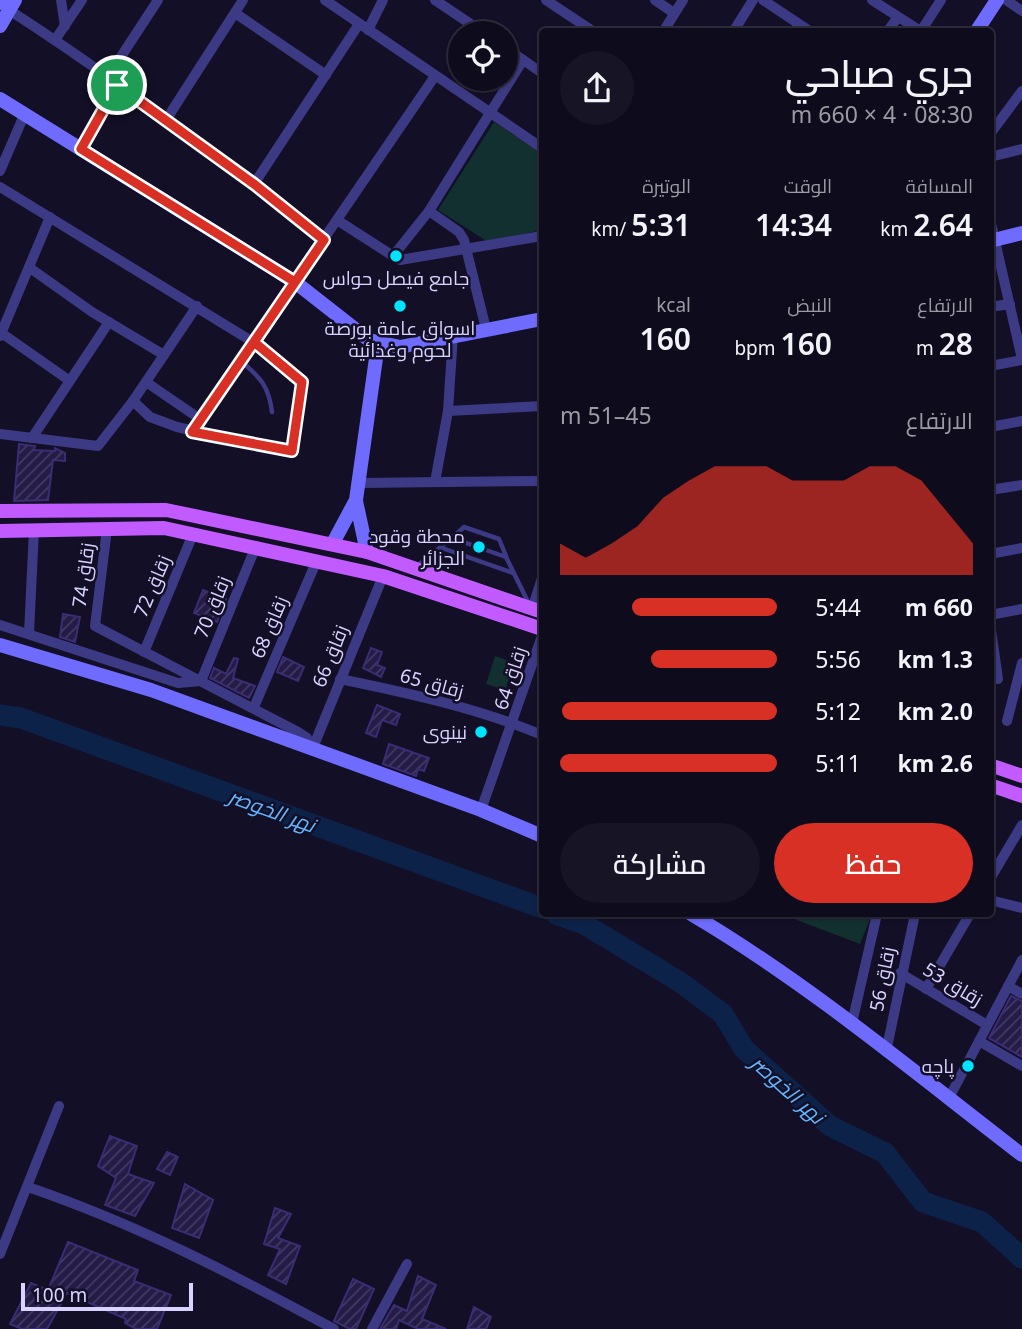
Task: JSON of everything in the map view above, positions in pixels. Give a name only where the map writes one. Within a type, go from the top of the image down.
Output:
[{"type":"main road","points":[[0,511],[166,510],[367,552],[537,611]]},
{"type":"main road","points":[[0,531],[164,528],[383,576],[539,628]]},
{"type":"main road","points":[[994,766],[1022,776]]},
{"type":"main road","points":[[994,786],[1022,796]]},
{"type":"street","points":[[61,0],[65,26]]},
{"type":"street","points":[[55,40],[82,0]]},
{"type":"street","points":[[107,78],[158,0]]},
{"type":"street","points":[[166,120],[243,0]]},
{"type":"street","points":[[325,0],[539,146]]},
{"type":"street","points":[[254,184],[326,75],[383,0]]},
{"type":"street","points":[[435,0],[466,21]]},
{"type":"street","points":[[546,0],[588,28]]},
{"type":"street","points":[[655,0],[674,13]]},
{"type":"street","points":[[665,28],[683,0]]},
{"type":"street","points":[[736,28],[753,0]]},
{"type":"street","points":[[763,0],[805,28]]},
{"type":"street","points":[[873,0],[916,28]]},
{"type":"street","points":[[923,28],[941,0]]},
{"type":"street","points":[[979,28],[997,0]]},
{"type":"street","points":[[1006,0],[1022,11]]},
{"type":"street","points":[[0,26],[7,3],[254,184],[324,240]]},
{"type":"street","points":[[235,13],[326,75]]},
{"type":"street","points":[[890,28],[898,17]]},
{"type":"street","points":[[518,56],[539,71]]},
{"type":"street","points":[[393,256],[429,211],[523,60]]},
{"type":"street","points":[[192,432],[435,76]]},
{"type":"street","points":[[81,149],[117,85]]},
{"type":"street","points":[[994,129],[1022,91]]},
{"type":"street","points":[[0,99],[295,282],[378,344],[400,347],[453,335],[539,322]]},
{"type":"street","points":[[0,172],[25,113]]},
{"type":"street","points":[[994,155],[1022,149]]},
{"type":"street","points":[[0,187],[254,342],[302,382],[292,451],[192,432],[150,417],[133,401]]},
{"type":"street","points":[[429,211],[459,232],[467,251],[486,330]]},
{"type":"street","points":[[50,217],[0,333],[70,381]]},
{"type":"street","points":[[337,220],[400,260],[467,251],[539,237]]},
{"type":"street","points":[[994,241],[1022,233]]},
{"type":"street","points":[[994,245],[1022,359],[994,365]]},
{"type":"street","points":[[30,268],[109,322],[164,355]]},
{"type":"street","points":[[994,306],[1010,304]]},
{"type":"street","points":[[0,434],[98,446],[133,401],[197,306]]},
{"type":"street","points":[[32,439],[109,322]]},
{"type":"street","points":[[435,482],[448,411],[453,335]]},
{"type":"street","points":[[367,552],[356,500],[378,344]]},
{"type":"street","points":[[146,382],[201,419]]},
{"type":"street","points":[[448,411],[539,406]]},
{"type":"street","points":[[994,426],[1022,421]]},
{"type":"street","points":[[358,483],[539,481]]},
{"type":"street","points":[[994,489],[1022,485]]},
{"type":"street","points":[[333,543],[356,500]]},
{"type":"street","name":"زقاق 74","points":[[107,529],[95,626],[144,652]]},
{"type":"street","points":[[29,633],[34,530]]},
{"type":"street","name":"زقاق 72","points":[[144,652],[193,534]]},
{"type":"street","name":"زقاق 70","points":[[201,681],[256,547]]},
{"type":"street","points":[[994,553],[1022,548]]},
{"type":"street","name":"زقاق 68","points":[[254,707],[317,560]]},
{"type":"street","name":"زقاق 66","points":[[312,750],[383,576]]},
{"type":"street","points":[[994,614],[1022,609]]},
{"type":"street","points":[[0,625],[178,683],[201,681]]},
{"type":"street","points":[[0,645],[151,690],[481,810],[539,835]]},
{"type":"street","name":"زقاق 64","points":[[481,810],[514,723],[539,645]]},
{"type":"street","points":[[994,651],[998,679]]},
{"type":"street","points":[[144,652],[307,737],[312,750]]},
{"type":"street","points":[[1007,721],[1022,663]]},
{"type":"street","name":"زقاق 65","points":[[340,678],[514,723],[539,734]]},
{"type":"street","points":[[994,872],[1022,825]]},
{"type":"street","points":[[994,901],[1022,908]]},
{"type":"street","points":[[696,917],[743,944],[852,1023],[1022,1155]]},
{"type":"street","points":[[852,1023],[876,917]]},
{"type":"street","name":"زقاق 56","points":[[887,1052],[900,972],[914,917]]},
{"type":"street","points":[[926,989],[968,917]]},
{"type":"street","points":[[948,1098],[1022,960]]},
{"type":"street","name":"زقاق 53","points":[[900,972],[988,1025]]},
{"type":"street","points":[[1008,986],[1022,994]]},
{"type":"street","points":[[979,1041],[1022,1066]]},
{"type":"street","points":[[0,1254],[59,1106]]},
{"type":"street","points":[[28,1187],[97,1211],[192,1253],[334,1329]]},
{"type":"street","points":[[372,1329],[407,1264]]},
{"type":"lane","points":[[240,361],[262,378],[270,393],[272,412]]},
{"type":"lane","points":[[413,569],[442,548],[464,527],[499,539],[513,572],[537,611]]},
{"type":"lane","points":[[452,538],[506,557]]},
{"type":"lane","points":[[442,548],[513,572]]},
{"type":"green space","points":[[494,122],[539,152],[539,231],[488,242],[438,210]]},
{"type":"green space","points":[[495,656],[515,663],[505,690],[486,684]]},
{"type":"green space","points":[[789,917],[871,917],[860,944]]},
{"type":"building","points":[[19,444],[35,446],[34,450],[55,451],[55,448],[65,453],[65,461],[53,460],[48,500],[14,501]]},
{"type":"building","points":[[203,590],[226,599],[217,622],[194,613]]},
{"type":"building","points":[[63,614],[80,617],[75,642],[60,637]]},
{"type":"building","points":[[371,648],[382,652],[377,665],[385,668],[381,677],[363,668]]},
{"type":"building","points":[[283,657],[304,667],[298,681],[277,672]]},
{"type":"building","points":[[234,658],[238,659],[233,678],[255,686],[249,698],[210,678],[214,668],[226,674]]},
{"type":"building","points":[[377,705],[400,714],[396,725],[382,720],[376,737],[366,733]]},
{"type":"building","points":[[389,744],[429,758],[424,771],[418,769],[416,776],[383,764]]},
{"type":"building","points":[[1011,996],[1022,1001],[1022,1057],[989,1038]]},
{"type":"building","points":[[110,1136],[137,1146],[128,1174],[154,1183],[135,1216],[105,1205],[116,1178],[98,1166]]},
{"type":"building","points":[[167,1152],[178,1157],[170,1175],[157,1169]]},
{"type":"building","points":[[185,1184],[213,1200],[199,1238],[172,1228]]},
{"type":"building","points":[[275,1208],[291,1214],[278,1238],[300,1246],[286,1284],[268,1275],[280,1249],[264,1244]]},
{"type":"building","points":[[68,1242],[138,1270],[134,1281],[171,1295],[157,1329],[136,1329],[125,1323],[126,1319],[67,1293],[47,1329],[22,1329],[10,1324],[31,1283],[48,1290]]},
{"type":"building","points":[[418,1276],[436,1285],[422,1319],[446,1329],[418,1329],[399,1320],[396,1329],[380,1329],[394,1305],[407,1311]]},
{"type":"building","points":[[353,1279],[374,1289],[356,1329],[350,1329],[334,1321]]},
{"type":"building","points":[[474,1307],[491,1317],[486,1329],[467,1329]]},
{"type":"waterway","name":"نهر الخوصر","points":[[0,715],[21,718],[539,907]]},
{"type":"waterway","name":"نهر الخوصر","points":[[564,917],[584,924],[680,982],[723,1014],[744,1049],[830,1126],[885,1153],[923,1202],[982,1222],[1022,1258]]},
{"type":"place","name":"جامع فيصل حواس","points":[[396,256]]},
{"type":"place","name":"اسواق عامة بورصة لحوم وغذائية","points":[[400,306]]},
{"type":"place","name":"محطة وقود الجزائر","points":[[479,547]]},
{"type":"place","name":"نينوى","points":[[481,732]]},
{"type":"place","name":"پاچه","points":[[968,1066]]},
{"type":"route","points":[[117,85],[81,149],[295,282],[254,342],[302,382],[303,390],[292,451],[192,432],[254,342],[324,240],[254,184],[117,85]]}]
